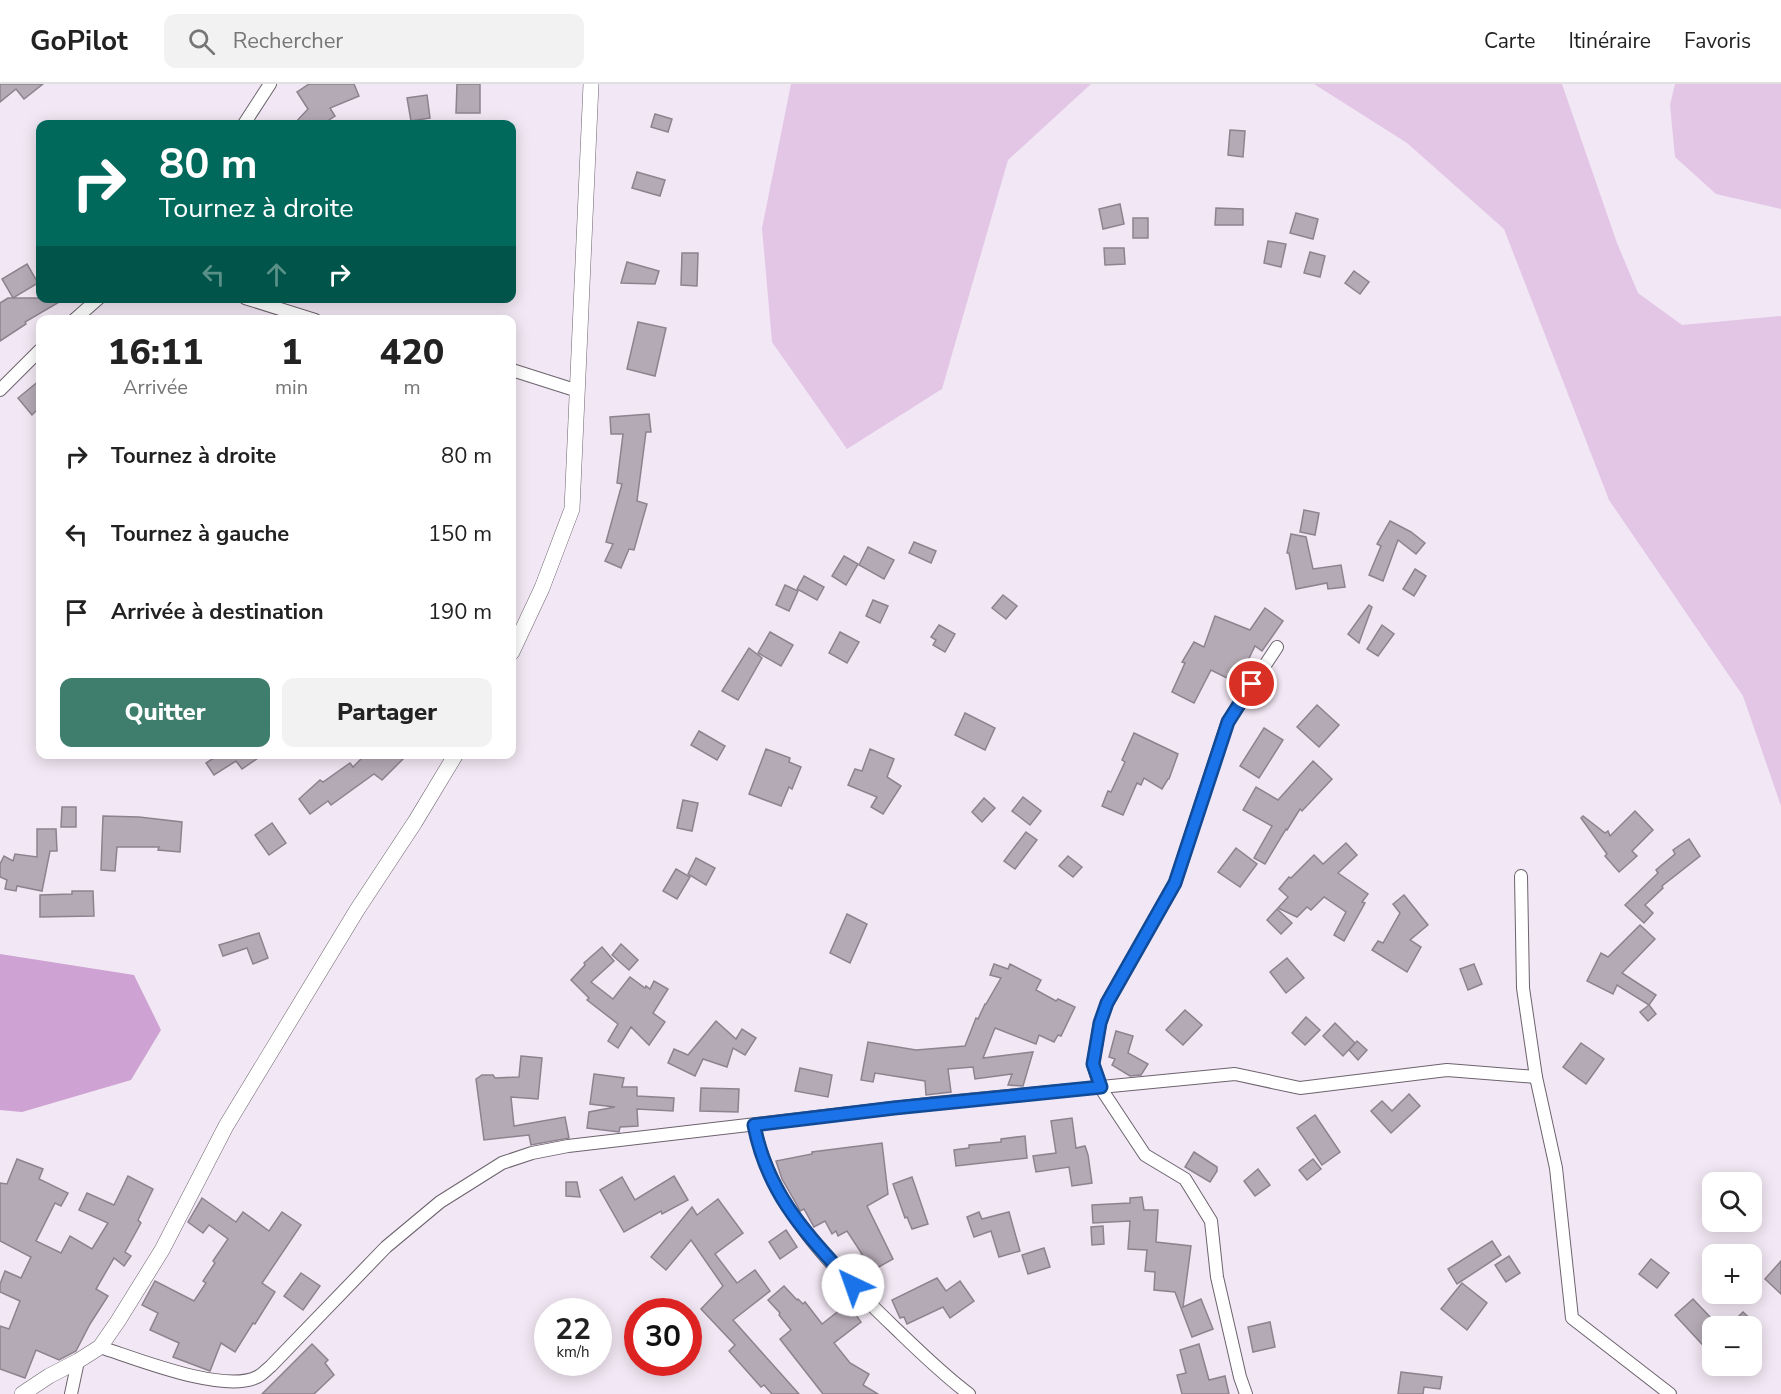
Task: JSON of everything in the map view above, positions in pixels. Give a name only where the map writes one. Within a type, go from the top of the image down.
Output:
[{"type":"street","points":[[247,120],[270,84]]},
{"type":"street","points":[[516,643],[542,588],[572,509],[591,84]]},
{"type":"street","points":[[80,315],[93,303]]},
{"type":"street","points":[[261,303],[299,315]]},
{"type":"street","points":[[0,390],[36,354]]},
{"type":"street","points":[[516,371],[578,391]]},
{"type":"street","points":[[1246,1394],[1217,1277],[1211,1221],[1185,1179],[1145,1155],[1101,1087],[1093,1064],[1100,1023],[1107,1003],[1175,883],[1228,722],[1276,647]]},
{"type":"street","points":[[22,1394],[100,1347],[162,1250],[226,1126],[357,910],[453,759]]},
{"type":"street","points":[[1521,876],[1523,988],[1536,1077],[1556,1168],[1572,1318],[1670,1394]]},
{"type":"street","points":[[100,1347],[205,1380],[236,1381],[256,1378],[271,1366],[386,1247],[440,1203],[502,1163],[532,1153],[568,1146],[709,1128],[1235,1074],[1299,1088],[1447,1070],[1536,1077]]},
{"type":"street","points":[[754,1125],[759,1150],[771,1178],[800,1227],[864,1298],[951,1381],[969,1394]]},
{"type":"street","points":[[71,1394],[78,1361]]},
{"type":"shaded area","points":[[791,84],[1091,84],[1008,160],[942,389],[847,449],[772,342],[762,228]]},
{"type":"shaded area","points":[[1314,84],[1562,84],[1617,243],[1638,293],[1682,325],[1781,316],[1781,806],[1743,696],[1609,500],[1504,229],[1407,143]]},
{"type":"shaded area","points":[[1675,84],[1781,84],[1781,209],[1716,194],[1675,157],[1670,105]]},
{"type":"shaded area","points":[[0,954],[134,975],[161,1030],[131,1080],[22,1112],[0,1110]]},
{"type":"building","points":[[0,84],[43,84],[24,99],[16,89],[0,102]]},
{"type":"building","points":[[309,84],[354,84],[359,96],[330,108],[335,116],[329,120],[298,120],[308,109],[297,92]]},
{"type":"building","points":[[457,84],[480,84],[480,113],[456,113]]},
{"type":"building","points":[[427,95],[430,118],[411,120],[407,98]]},
{"type":"building","points":[[655,114],[672,119],[668,132],[651,127]]},
{"type":"building","points":[[1230,130],[1245,131],[1243,157],[1228,155]]},
{"type":"building","points":[[637,172],[665,180],[660,196],[632,188]]},
{"type":"building","points":[[1120,204],[1124,224],[1103,229],[1099,209]]},
{"type":"building","points":[[1216,208],[1243,209],[1243,225],[1215,225]]},
{"type":"building","points":[[1296,213],[1318,219],[1313,239],[1290,233]]},
{"type":"building","points":[[1133,218],[1148,218],[1148,238],[1133,238]]},
{"type":"building","points":[[1268,241],[1286,244],[1281,267],[1264,263]]},
{"type":"building","points":[[1104,248],[1124,248],[1125,264],[1105,265]]},
{"type":"building","points":[[1310,252],[1325,256],[1320,277],[1304,273]]},
{"type":"building","points":[[682,253],[698,253],[697,286],[681,285]]},
{"type":"building","points":[[627,262],[659,271],[655,284],[621,283]]},
{"type":"building","points":[[27,264],[36,280],[36,284],[13,298],[2,279]]},
{"type":"building","points":[[1354,271],[1369,282],[1360,294],[1345,283]]},
{"type":"building","points":[[8,298],[36,298],[36,303],[57,303],[25,322],[26,324],[0,341],[0,303]]},
{"type":"building","points":[[638,322],[666,328],[655,376],[627,369]]},
{"type":"building","points":[[36,383],[36,411],[32,415],[18,398]]},
{"type":"building","points":[[649,414],[651,432],[646,432],[637,501],[647,504],[634,550],[629,549],[621,568],[605,561],[613,544],[606,542],[622,484],[617,483],[623,434],[611,434],[610,417]]},
{"type":"building","points":[[1304,510],[1319,513],[1315,535],[1300,532]]},
{"type":"building","points":[[1390,521],[1411,532],[1425,543],[1416,554],[1398,540],[1383,581],[1369,575],[1381,546],[1377,544]]},
{"type":"building","points":[[1291,534],[1306,537],[1313,569],[1341,565],[1345,587],[1328,589],[1327,583],[1296,589],[1289,553],[1287,553]]},
{"type":"building","points":[[914,542],[936,551],[931,563],[909,553]]},
{"type":"building","points":[[868,547],[894,560],[884,579],[859,565]]},
{"type":"building","points":[[844,556],[858,564],[846,585],[832,576]]},
{"type":"building","points":[[1415,569],[1426,576],[1414,596],[1403,589]]},
{"type":"building","points":[[804,576],[824,587],[817,600],[797,589]]},
{"type":"building","points":[[785,585],[798,591],[789,611],[776,605]]},
{"type":"building","points":[[1003,595],[1017,606],[1006,619],[992,608]]},
{"type":"building","points":[[873,600],[888,606],[880,623],[866,616]]},
{"type":"building","points":[[1369,605],[1372,607],[1359,643],[1348,634]]},
{"type":"building","points":[[1265,608],[1283,621],[1262,651],[1255,646],[1237,683],[1211,670],[1194,703],[1172,692],[1185,663],[1182,662],[1194,642],[1204,647],[1215,616],[1250,630]]},
{"type":"building","points":[[939,625],[955,634],[945,652],[933,645],[936,640],[931,637]]},
{"type":"building","points":[[1382,625],[1394,634],[1378,656],[1367,649]]},
{"type":"building","points":[[770,632],[793,645],[781,666],[758,653]]},
{"type":"building","points":[[840,632],[859,642],[847,663],[829,653]]},
{"type":"building","points":[[749,648],[762,658],[738,700],[722,691]]},
{"type":"building","points":[[1317,705],[1339,725],[1319,747],[1297,727]]},
{"type":"building","points":[[965,713],[995,728],[985,750],[955,735]]},
{"type":"building","points":[[1264,728],[1283,740],[1259,778],[1240,766]]},
{"type":"building","points":[[699,731],[725,746],[717,760],[691,745]]},
{"type":"building","points":[[1134,733],[1178,754],[1169,779],[1162,789],[1144,778],[1141,785],[1137,783],[1123,815],[1102,806],[1125,762],[1122,760]]},
{"type":"building","points":[[766,749],[790,758],[789,762],[801,767],[792,789],[789,787],[781,806],[749,794]]},
{"type":"building","points":[[870,749],[894,759],[887,777],[901,786],[883,814],[871,807],[877,797],[848,785],[855,769],[862,771]]},
{"type":"building","points":[[212,759],[257,759],[242,769],[236,761],[214,775],[206,763]]},
{"type":"building","points":[[361,759],[403,759],[382,780],[374,774],[331,805],[328,801],[310,814],[299,799],[320,780],[323,782],[350,763],[353,767]]},
{"type":"building","points":[[1313,761],[1332,779],[1302,811],[1300,809],[1265,864],[1254,858],[1272,826],[1243,810],[1256,787],[1278,800]]},
{"type":"building","points":[[1023,797],[1041,811],[1030,825],[1012,811]]},
{"type":"building","points":[[984,798],[995,808],[982,822],[972,812]]},
{"type":"building","points":[[683,800],[698,803],[692,831],[677,828]]},
{"type":"building","points":[[62,807],[76,807],[76,827],[61,827]]},
{"type":"building","points":[[1635,811],[1653,830],[1632,851],[1637,856],[1619,872],[1605,856],[1607,854],[1581,818],[1583,816],[1605,833],[1608,831],[1610,836]]},
{"type":"building","points":[[103,816],[182,822],[180,852],[158,850],[159,847],[117,847],[115,871],[101,870]]},
{"type":"building","points":[[272,823],[286,843],[269,855],[255,835]]},
{"type":"building","points":[[37,829],[56,829],[57,851],[50,851],[42,891],[17,886],[16,891],[5,889],[7,880],[0,877],[0,864],[4,856],[13,861],[15,854],[37,857]]},
{"type":"building","points":[[1026,832],[1037,840],[1015,869],[1004,861]]},
{"type":"building","points":[[1689,839],[1700,856],[1662,886],[1663,888],[1645,905],[1653,913],[1644,923],[1625,905],[1658,873],[1656,870],[1675,854],[1673,850]]},
{"type":"building","points":[[1346,843],[1357,855],[1338,873],[1368,894],[1344,941],[1334,935],[1346,912],[1324,897],[1311,910],[1307,907],[1297,917],[1278,908],[1288,897],[1279,889],[1289,877],[1291,878],[1314,855],[1323,864]]},
{"type":"building","points":[[1236,848],[1257,864],[1240,887],[1218,872]]},
{"type":"building","points":[[1068,856],[1082,867],[1073,877],[1059,866]]},
{"type":"building","points":[[696,858],[715,868],[706,885],[688,874]]},
{"type":"building","points":[[676,869],[690,877],[677,899],[663,891]]},
{"type":"building","points":[[72,891],[93,891],[94,916],[40,917],[40,895],[72,894]]},
{"type":"building","points":[[1404,895],[1428,925],[1410,940],[1421,947],[1407,972],[1372,950],[1378,941],[1383,943],[1400,913],[1393,904]]},
{"type":"building","points":[[1277,909],[1292,923],[1281,934],[1267,920]]},
{"type":"building","points":[[847,914],[867,924],[850,963],[830,953]]},
{"type":"building","points":[[1640,925],[1655,939],[1622,973],[1656,995],[1649,1005],[1617,985],[1613,994],[1587,981],[1601,953],[1608,957]]},
{"type":"building","points":[[259,933],[268,958],[253,964],[247,948],[223,956],[219,945]]},
{"type":"building","points":[[621,944],[638,960],[629,970],[612,955]]},
{"type":"building","points":[[602,947],[614,961],[591,982],[613,999],[630,977],[645,988],[646,986],[650,989],[654,981],[668,989],[653,1013],[665,1022],[649,1045],[631,1027],[618,1048],[608,1041],[618,1024],[587,1000],[589,998],[571,980],[585,965],[584,963]]},
{"type":"building","points":[[1287,958],[1304,978],[1286,993],[1270,972]]},
{"type":"building","points":[[994,964],[1008,969],[1010,964],[1041,980],[1036,990],[1056,1001],[1058,999],[1075,1007],[1061,1036],[1058,1035],[1054,1042],[1039,1035],[1036,1044],[995,1028],[983,1058],[1033,1052],[1023,1086],[1008,1085],[1012,1074],[975,1079],[973,1067],[948,1069],[951,1092],[926,1095],[925,1081],[875,1073],[873,1082],[861,1080],[868,1042],[916,1050],[965,1046],[976,1018],[978,1019],[1001,978],[990,975]]},
{"type":"building","points":[[1474,964],[1482,984],[1468,990],[1460,969]]},
{"type":"building","points":[[1649,1005],[1656,1014],[1648,1021],[1640,1012]]},
{"type":"building","points":[[1185,1010],[1202,1025],[1183,1045],[1166,1030]]},
{"type":"building","points":[[1306,1017],[1320,1030],[1305,1045],[1292,1033]]},
{"type":"building","points":[[716,1021],[736,1039],[742,1029],[756,1038],[745,1055],[733,1048],[727,1067],[703,1059],[695,1076],[668,1063],[674,1049],[688,1055]]},
{"type":"building","points":[[1335,1023],[1355,1043],[1343,1056],[1323,1036]]},
{"type":"building","points":[[1116,1031],[1133,1036],[1128,1053],[1148,1064],[1141,1075],[1130,1076],[1112,1065],[1115,1059],[1109,1057]]},
{"type":"building","points":[[1357,1041],[1367,1050],[1358,1060],[1349,1050]]},
{"type":"building","points":[[1581,1043],[1604,1059],[1586,1084],[1563,1067]]},
{"type":"building","points":[[521,1056],[542,1058],[538,1099],[511,1097],[514,1126],[565,1117],[569,1138],[531,1145],[529,1135],[484,1140],[476,1079],[482,1075],[493,1075],[495,1078],[519,1077]]},
{"type":"building","points":[[800,1068],[832,1075],[828,1097],[795,1091]]},
{"type":"building","points":[[594,1074],[624,1078],[622,1087],[637,1087],[637,1096],[674,1098],[673,1111],[637,1109],[638,1126],[620,1127],[619,1132],[587,1128],[589,1112],[615,1107],[590,1104]]},
{"type":"building","points":[[701,1088],[739,1089],[738,1112],[700,1111]]},
{"type":"building","points":[[1409,1094],[1420,1106],[1391,1133],[1371,1111],[1382,1101],[1392,1111]]},
{"type":"building","points":[[1315,1115],[1340,1152],[1322,1165],[1297,1128]]},
{"type":"building","points":[[1072,1118],[1076,1148],[1085,1146],[1092,1183],[1072,1186],[1069,1167],[1036,1172],[1033,1156],[1056,1153],[1051,1121]]},
{"type":"building","points":[[1025,1136],[1027,1158],[956,1166],[954,1150],[969,1148],[969,1145],[1001,1142],[1001,1139]]},
{"type":"building","points":[[882,1143],[888,1194],[867,1206],[893,1259],[875,1269],[881,1282],[867,1289],[851,1260],[862,1254],[847,1231],[838,1236],[836,1231],[832,1234],[825,1221],[814,1227],[804,1209],[800,1211],[782,1179],[776,1161],[812,1154],[812,1152]]},
{"type":"building","points":[[1194,1152],[1217,1167],[1210,1182],[1185,1167]]},
{"type":"building","points":[[17,1159],[43,1169],[39,1179],[68,1193],[61,1206],[55,1203],[36,1241],[61,1253],[70,1236],[92,1249],[108,1223],[79,1210],[87,1193],[114,1205],[128,1176],[153,1189],[138,1220],[141,1223],[125,1252],[131,1256],[124,1266],[114,1258],[96,1289],[108,1296],[76,1351],[59,1360],[36,1350],[25,1378],[0,1369],[0,1326],[9,1329],[20,1301],[0,1292],[0,1284],[5,1271],[21,1278],[31,1257],[0,1241],[0,1183],[7,1184]]},
{"type":"building","points":[[1313,1159],[1321,1169],[1307,1180],[1299,1170]]},
{"type":"building","points":[[1258,1169],[1270,1185],[1255,1196],[1244,1181]]},
{"type":"building","points":[[674,1176],[688,1200],[662,1214],[661,1211],[624,1232],[600,1190],[622,1177],[635,1200]]},
{"type":"building","points":[[912,1177],[928,1224],[912,1229],[907,1217],[905,1218],[893,1184]]},
{"type":"building","points":[[566,1182],[577,1182],[580,1197],[566,1196]]},
{"type":"building","points":[[1142,1197],[1144,1210],[1158,1210],[1156,1242],[1191,1246],[1183,1307],[1201,1299],[1213,1329],[1192,1337],[1175,1292],[1154,1290],[1155,1272],[1145,1271],[1147,1250],[1128,1249],[1130,1221],[1093,1223],[1092,1205],[1130,1203],[1130,1198]]},
{"type":"building","points":[[202,1198],[236,1222],[243,1212],[269,1231],[282,1212],[301,1225],[262,1283],[275,1292],[235,1352],[221,1343],[210,1371],[173,1357],[179,1343],[150,1330],[158,1313],[142,1305],[155,1281],[194,1301],[206,1283],[203,1281],[215,1263],[213,1261],[228,1239],[209,1225],[203,1233],[188,1222]]},
{"type":"building","points":[[718,1199],[743,1233],[715,1254],[737,1283],[755,1270],[770,1291],[733,1320],[799,1394],[772,1394],[764,1385],[761,1387],[729,1351],[735,1345],[702,1310],[723,1286],[691,1240],[666,1270],[651,1257],[692,1207],[697,1215]]},
{"type":"building","points":[[979,1212],[982,1219],[1009,1212],[1020,1251],[999,1257],[991,1231],[974,1237],[967,1217]]},
{"type":"building","points":[[1103,1226],[1104,1244],[1092,1245],[1091,1227]]},
{"type":"building","points":[[786,1230],[797,1247],[780,1259],[769,1242]]},
{"type":"building","points":[[1492,1241],[1501,1255],[1457,1284],[1448,1269]]},
{"type":"building","points":[[1044,1248],[1050,1267],[1028,1274],[1022,1255]]},
{"type":"building","points":[[1509,1256],[1520,1273],[1506,1282],[1495,1265]]},
{"type":"building","points":[[1651,1259],[1669,1273],[1657,1288],[1639,1274]]},
{"type":"building","points":[[1781,1261],[1781,1294],[1765,1279]]},
{"type":"building","points":[[301,1273],[320,1286],[303,1310],[284,1296]]},
{"type":"building","points":[[937,1278],[946,1291],[960,1281],[974,1301],[950,1318],[943,1307],[907,1324],[904,1317],[900,1318],[892,1300]]},
{"type":"building","points":[[1462,1283],[1487,1303],[1467,1330],[1441,1309]]},
{"type":"building","points":[[784,1286],[797,1300],[803,1304],[805,1302],[822,1324],[845,1306],[850,1306],[861,1322],[834,1343],[850,1363],[869,1374],[863,1385],[878,1394],[823,1394],[780,1339],[791,1330],[768,1300]]},
{"type":"building","points":[[1693,1299],[1709,1316],[1702,1316],[1702,1344],[1675,1315]]},
{"type":"building","points":[[1270,1322],[1275,1347],[1253,1352],[1248,1327]]},
{"type":"building","points":[[312,1344],[328,1360],[325,1363],[334,1375],[314,1394],[262,1394]]},
{"type":"building","points":[[1199,1344],[1209,1380],[1225,1376],[1229,1394],[1182,1394],[1177,1375],[1186,1373],[1180,1350]]},
{"type":"building","points":[[1401,1372],[1442,1377],[1440,1389],[1424,1387],[1423,1394],[1398,1394]]},
{"type":"route","points":[[853,1285],[800,1227],[778,1192],[759,1150],[754,1125],[810,1117],[1101,1087],[1093,1064],[1100,1023],[1107,1003],[1175,883],[1228,722],[1252,684]]}]
